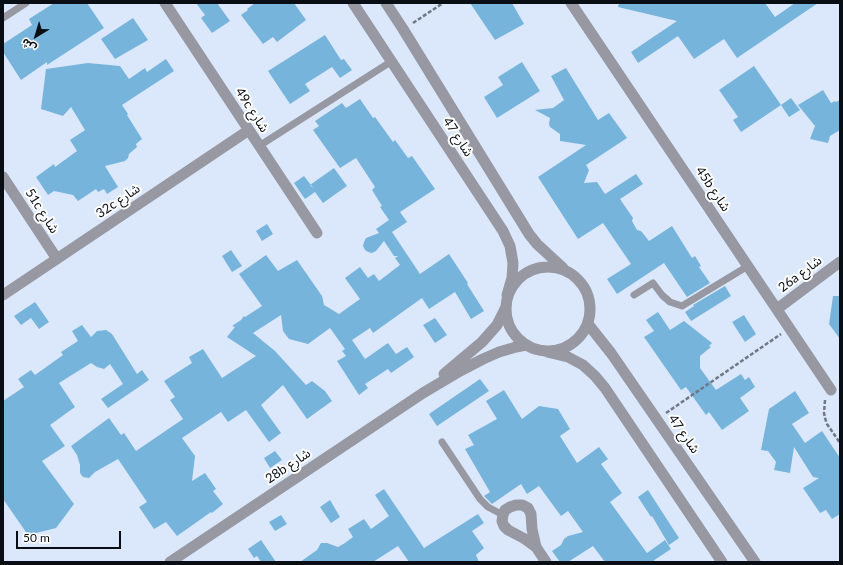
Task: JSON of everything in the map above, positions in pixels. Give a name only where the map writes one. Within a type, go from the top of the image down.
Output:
[{"type":"street","name":"49c شارع","points":[[165,3],[317,233]]},
{"type":"street","name":"شارع 47","points":[[353,3],[503,231],[510,246],[513,263],[512,278],[507,295]]},
{"type":"street","name":"شارع 47","points":[[386,3],[529,234],[537,244],[563,268]]},
{"type":"street","name":"45b شارع","points":[[571,3],[829,387]]},
{"type":"street","name":"32c شارع","points":[[3,295],[249,130]]},
{"type":"street","name":"51c شارع","points":[[3,178],[57,259]]},
{"type":"street","name":"26a شارع","points":[[777,309],[840,262]]},
{"type":"street","points":[[547,352],[562,349],[575,342],[588,324],[590,315],[588,294],[582,283],[573,274],[563,268],[549,266],[536,268],[523,274],[513,283],[507,295],[505,309],[508,323],[515,336],[526,346],[547,352],[568,357],[582,365],[595,376],[614,401],[722,562]]},
{"type":"street","name":"28b شارع","points":[[423,393],[482,342],[497,325],[505,309]]},
{"type":"street","name":"شارع 47","points":[[588,324],[611,353],[755,562]]},
{"type":"street","name":"28b شارع","points":[[170,562],[423,393],[460,371],[499,352],[526,346]]},
{"type":"street","points":[[536,547],[532,529],[531,514],[528,508],[516,504],[510,506],[503,515],[502,521],[504,526],[536,547],[546,562]]},
{"type":"lane","points":[[3,18],[26,3]]},
{"type":"lane","points":[[259,146],[392,61]]},
{"type":"lane","points":[[634,295],[654,283],[662,295],[670,302],[682,306],[748,266]]},
{"type":"lane","points":[[442,442],[480,499],[488,507],[503,515]]},
{"type":"path","points":[[403,29],[443,3]]},
{"type":"path","points":[[656,420],[789,328]]},
{"type":"path","points":[[829,387],[824,408],[824,418],[840,444]]},
{"type":"building","points":[[54,3],[87,3],[104,28],[47,65],[47,62],[21,80],[3,52],[3,44],[32,25],[29,19]]},
{"type":"building","points":[[196,3],[217,3],[230,21],[212,33],[201,18],[205,15]]},
{"type":"building","points":[[255,3],[294,3],[306,20],[277,42],[273,37],[263,44],[241,15]]},
{"type":"building","points":[[470,3],[512,3],[524,24],[495,40]]},
{"type":"building","points":[[619,3],[765,3],[775,17],[795,3],[818,3],[737,58],[724,39],[694,59],[678,36],[638,63],[631,52],[677,21],[618,7]]},
{"type":"building","points":[[133,18],[148,40],[115,59],[101,39]]},
{"type":"building","points":[[325,35],[341,60],[344,59],[352,70],[340,78],[332,67],[305,84],[310,91],[290,104],[268,71]]},
{"type":"building","points":[[166,59],[174,71],[122,105],[142,139],[136,144],[137,147],[129,154],[125,161],[105,166],[118,187],[107,194],[104,189],[98,192],[96,189],[78,201],[73,195],[54,191],[48,195],[36,177],[54,164],[55,167],[77,151],[70,140],[85,130],[71,107],[63,116],[41,109],[46,69],[88,63],[120,66],[129,79],[145,68],[147,72]]},
{"type":"building","points":[[522,62],[540,91],[497,118],[484,97],[503,85],[498,77]]},
{"type":"building","points":[[754,66],[781,105],[741,132],[733,120],[738,117],[719,90]]},
{"type":"building","points":[[566,68],[598,120],[609,113],[627,138],[586,165],[589,170],[584,183],[597,182],[605,194],[636,174],[643,184],[620,199],[633,218],[632,221],[637,230],[641,231],[649,241],[672,226],[692,258],[695,256],[701,266],[699,267],[710,283],[687,297],[664,263],[617,294],[607,279],[631,264],[603,223],[578,239],[538,177],[586,145],[560,141],[560,134],[550,127],[550,118],[535,110],[553,108],[564,100],[551,76]]},
{"type":"building","points":[[823,90],[831,103],[840,100],[840,130],[830,136],[828,143],[810,139],[815,126],[798,105]]},
{"type":"building","points":[[791,98],[800,110],[789,117],[781,105]]},
{"type":"building","points":[[360,99],[373,118],[375,117],[393,142],[395,140],[408,158],[412,156],[435,189],[400,212],[407,222],[392,232],[420,274],[449,254],[484,311],[471,319],[455,292],[429,309],[422,298],[373,333],[370,328],[352,340],[365,359],[388,343],[396,354],[407,347],[414,357],[391,373],[388,369],[365,384],[368,388],[359,395],[337,361],[346,356],[342,351],[345,349],[330,328],[308,344],[289,339],[283,331],[281,315],[253,333],[275,351],[306,385],[312,381],[325,391],[332,401],[307,419],[283,385],[261,405],[281,433],[269,442],[246,410],[228,422],[221,412],[182,438],[195,456],[192,481],[205,473],[216,489],[213,491],[223,504],[177,536],[166,522],[154,529],[139,507],[147,502],[118,459],[95,472],[89,478],[83,477],[80,473],[80,465],[77,455],[71,446],[109,418],[121,435],[124,433],[136,451],[183,419],[170,400],[175,397],[164,381],[192,363],[189,357],[203,349],[222,378],[256,356],[227,337],[235,327],[232,326],[244,316],[245,317],[262,306],[239,274],[266,255],[278,271],[297,260],[322,296],[324,305],[339,314],[360,299],[345,278],[360,267],[368,278],[374,274],[379,281],[400,265],[395,258],[398,256],[394,256],[384,241],[376,251],[372,253],[365,250],[363,246],[366,238],[379,233],[376,229],[389,220],[380,207],[382,206],[372,190],[375,187],[356,158],[340,168],[313,130],[319,126],[315,121],[342,103],[346,108]]},
{"type":"building","points":[[334,168],[347,186],[323,203],[315,192],[305,199],[294,183],[304,176],[311,185]]},
{"type":"building","points":[[267,224],[273,234],[262,241],[256,231]]},
{"type":"building","points":[[231,250],[242,266],[232,272],[222,256]]},
{"type":"building","points":[[725,286],[731,296],[691,321],[685,312],[694,306],[693,305]]},
{"type":"building","points":[[833,296],[840,296],[840,339],[829,324]]},
{"type":"building","points":[[35,302],[49,322],[39,329],[31,318],[21,325],[14,316]]},
{"type":"building","points":[[658,312],[670,330],[684,321],[712,343],[709,346],[711,347],[700,356],[700,368],[716,390],[741,374],[745,380],[749,377],[755,387],[740,398],[749,411],[722,430],[709,412],[706,415],[686,387],[681,390],[644,337],[654,331],[646,320]]},
{"type":"building","points":[[744,315],[756,334],[745,342],[732,322]]},
{"type":"building","points":[[435,318],[447,335],[435,343],[423,325]]},
{"type":"building","points":[[82,325],[91,337],[97,331],[106,330],[112,334],[137,374],[142,370],[149,380],[108,408],[101,399],[123,384],[110,364],[104,369],[91,363],[59,383],[75,407],[50,425],[65,446],[42,461],[74,504],[56,528],[28,535],[3,499],[3,401],[24,387],[18,379],[31,370],[35,375],[63,355],[61,352],[78,341],[72,331]]},
{"type":"building","points":[[480,379],[489,391],[437,426],[429,414]]},
{"type":"building","points":[[504,390],[522,419],[539,406],[558,409],[570,429],[560,436],[577,463],[599,447],[608,459],[601,464],[622,493],[610,502],[647,553],[665,540],[671,549],[653,561],[654,562],[605,562],[593,546],[568,562],[560,562],[552,551],[561,545],[564,539],[568,536],[583,532],[568,511],[561,516],[539,486],[527,494],[521,484],[492,504],[484,496],[490,492],[465,449],[474,445],[468,435],[497,419],[486,401]]},
{"type":"building","points":[[795,391],[809,413],[792,424],[805,443],[822,431],[840,458],[840,514],[832,519],[826,510],[820,513],[803,488],[819,478],[813,477],[794,447],[790,473],[774,470],[776,462],[768,451],[761,450],[769,409]]},
{"type":"building","points":[[275,451],[282,460],[270,468],[264,458]]},
{"type":"building","points":[[384,489],[424,548],[478,514],[484,523],[472,531],[484,548],[476,555],[479,562],[409,562],[398,546],[373,562],[300,562],[317,550],[321,543],[327,543],[338,547],[345,543],[353,537],[348,529],[364,519],[371,529],[389,516],[375,495]]},
{"type":"building","points":[[648,490],[679,538],[669,545],[652,516],[651,517],[638,497]]},
{"type":"building","points":[[330,500],[340,517],[331,523],[320,507]]},
{"type":"building","points":[[281,515],[287,524],[275,531],[269,522]]},
{"type":"building","points":[[261,540],[276,562],[261,562],[257,556],[254,558],[248,549]]}]
